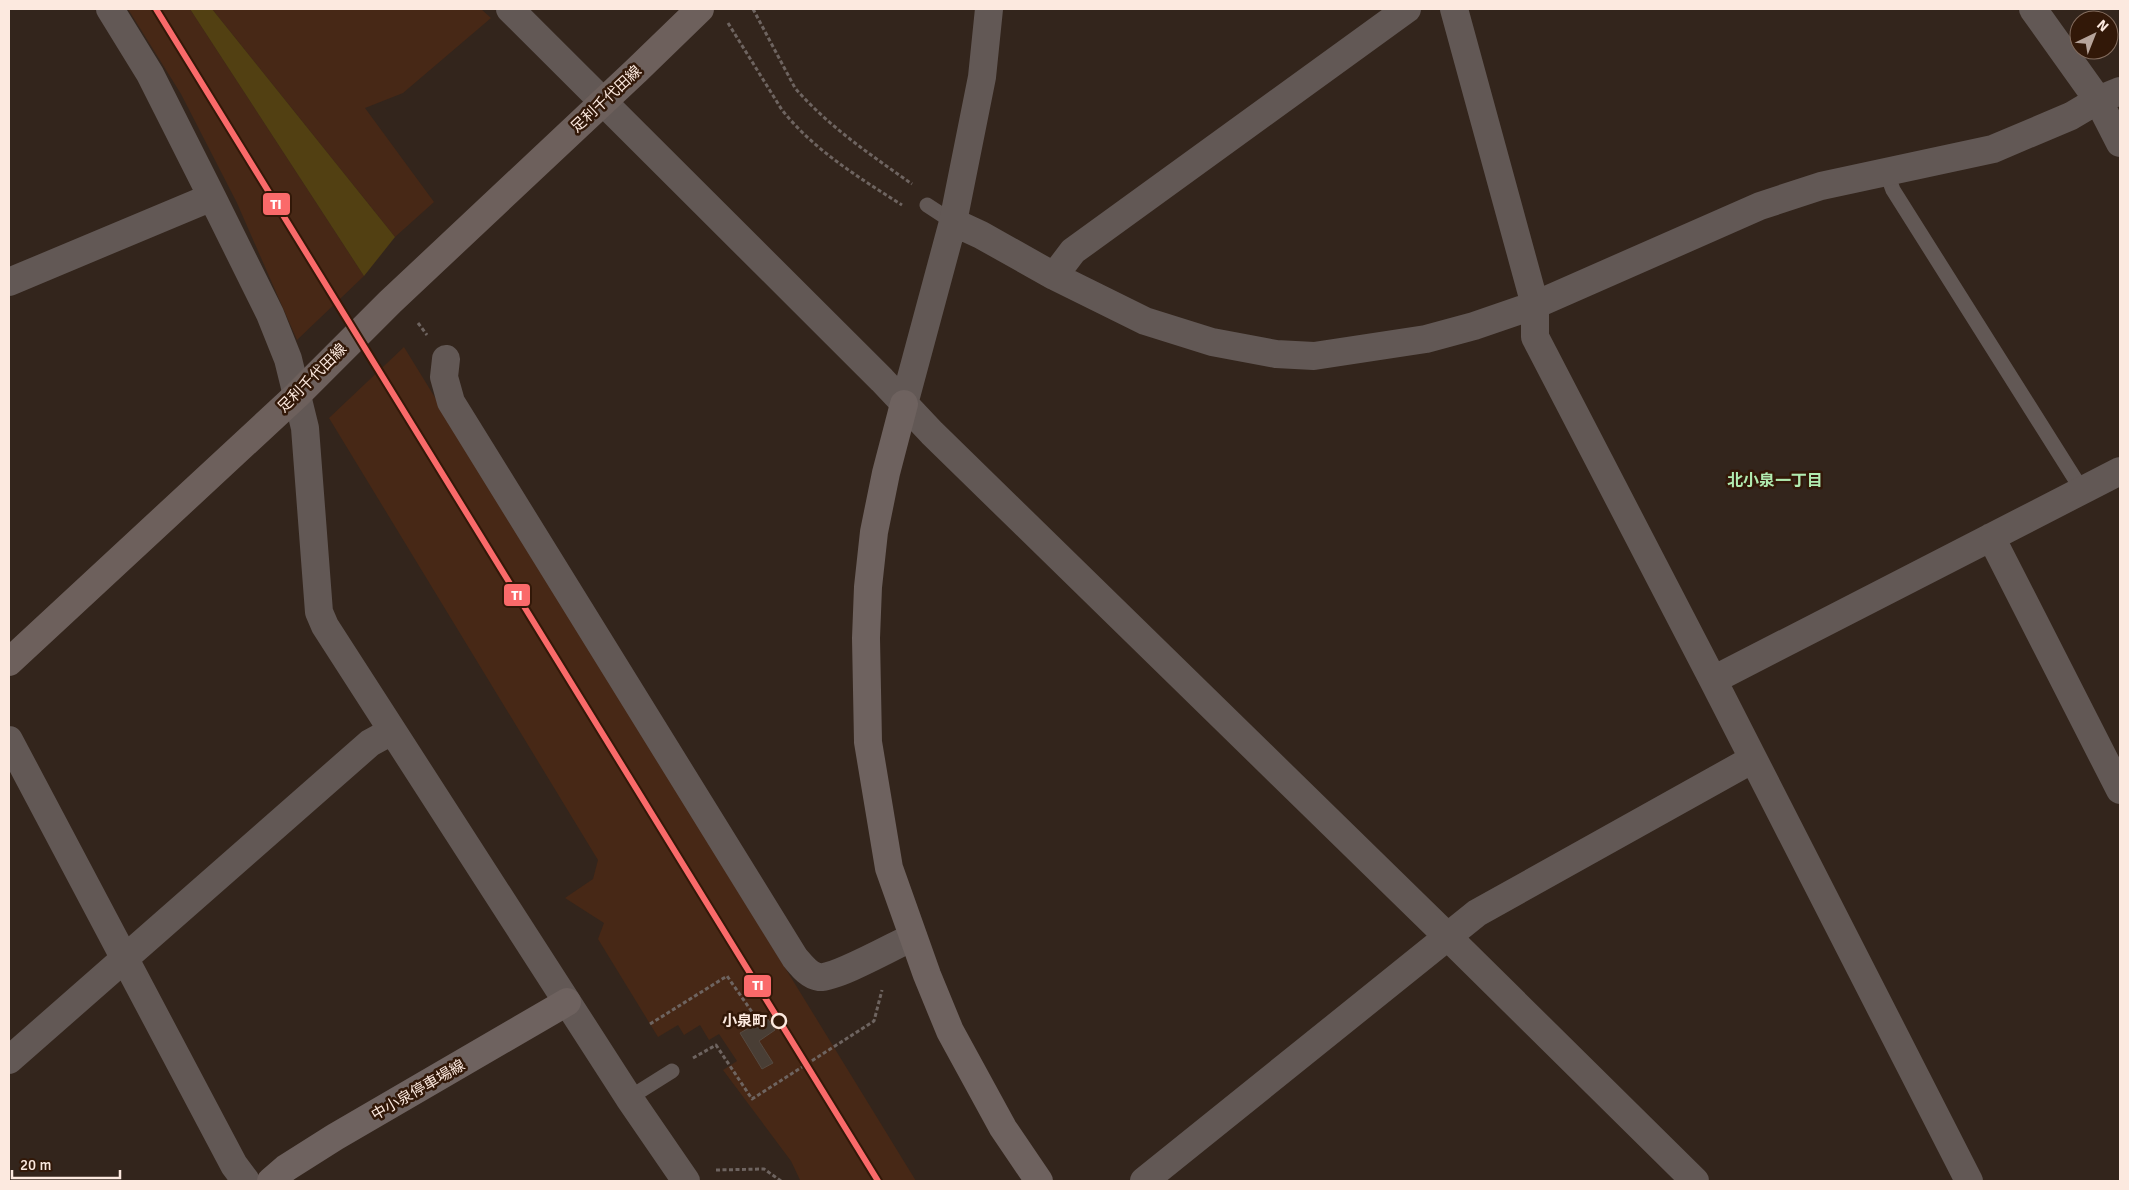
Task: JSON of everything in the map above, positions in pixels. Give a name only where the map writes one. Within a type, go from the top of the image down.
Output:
[{"type":"main road","name":"足利千代田線","points":[[9,662],[297,395],[390,302],[638,70],[700,9]]},
{"type":"street","points":[[110,9],[150,74],[270,314],[288,359],[305,428],[320,612],[325,626],[630,1098],[684,1178]]},
{"type":"street","points":[[510,9],[604,101],[904,404],[1695,1181]]},
{"type":"street","points":[[990,9],[982,77],[952,222],[888,466],[874,532],[868,588],[866,638],[868,742],[889,868],[927,975],[950,1031],[972,1075],[1003,1128],[1040,1181]]},
{"type":"street","points":[[1054,276],[1073,251],[1407,9]]},
{"type":"street","points":[[1454,9],[1535,305],[1535,337],[1969,1181]]},
{"type":"street","points":[[2033,9],[2109,95],[2120,143]]},
{"type":"street","points":[[952,222],[981,235],[1054,276],[1145,321],[1212,342],[1286,355],[1314,356],[1426,339],[1474,326],[1535,305],[1760,206],[1821,186],[1887,174],[1993,149],[2071,116],[2109,95]]},
{"type":"street","points":[[9,282],[212,197]]},
{"type":"street","points":[[446,359],[444,377],[451,402],[795,958],[811,974],[820,977],[838,973],[914,937]]},
{"type":"street","points":[[1713,680],[2120,470]]},
{"type":"street","points":[[1991,537],[2120,790]]},
{"type":"street","points":[[9,1060],[370,743],[392,731]]},
{"type":"street","points":[[9,740],[234,1165],[246,1181]]},
{"type":"street","points":[[1144,1181],[1477,913],[1752,759]]},
{"type":"street","name":"中小泉停車場線","points":[[271,1181],[286,1168],[335,1137],[568,1002]]},
{"type":"lane","points":[[1887,174],[1893,190],[2082,490]]},
{"type":"lane","points":[[927,205],[952,222]]},
{"type":"lane","points":[[630,1098],[672,1071]]},
{"type":"path","points":[[728,23],[782,110],[818,149],[846,170],[903,206],[913,209],[922,208],[927,205],[921,190],[849,139],[817,113],[803,98],[795,88],[753,9]]},
{"type":"path","points":[[650,1024],[727,976],[759,1022]]},
{"type":"path","points":[[672,1071],[716,1045],[752,1099],[874,1021],[883,988]]},
{"type":"path","points":[[684,1178],[707,1170],[764,1169],[781,1181]]},
{"type":"shaded area","points":[[128,9],[190,9],[364,276],[297,340],[237,203],[181,94]]},
{"type":"shaded area","points":[[190,9],[212,9],[395,237],[364,276]]},
{"type":"shaded area","points":[[212,9],[481,9],[491,18],[403,93],[365,108],[434,202],[395,237]]},
{"type":"shaded area","points":[[404,347],[916,1181],[800,1180],[791,1161],[723,1070],[737,1061],[719,1034],[709,1040],[700,1025],[684,1035],[678,1025],[658,1037],[598,939],[604,923],[565,898],[593,879],[598,860],[329,418]]},
{"type":"building","points":[[767,1018],[775,1030],[759,1041],[773,1063],[762,1069],[740,1033]]},
{"type":"transit line","name":"TI","points":[[156,9],[878,1181]]},
{"type":"place","name":"小泉町","points":[[779,1021]]},
{"type":"district","name":"北小泉一丁目","points":[[1775,481]]}]
